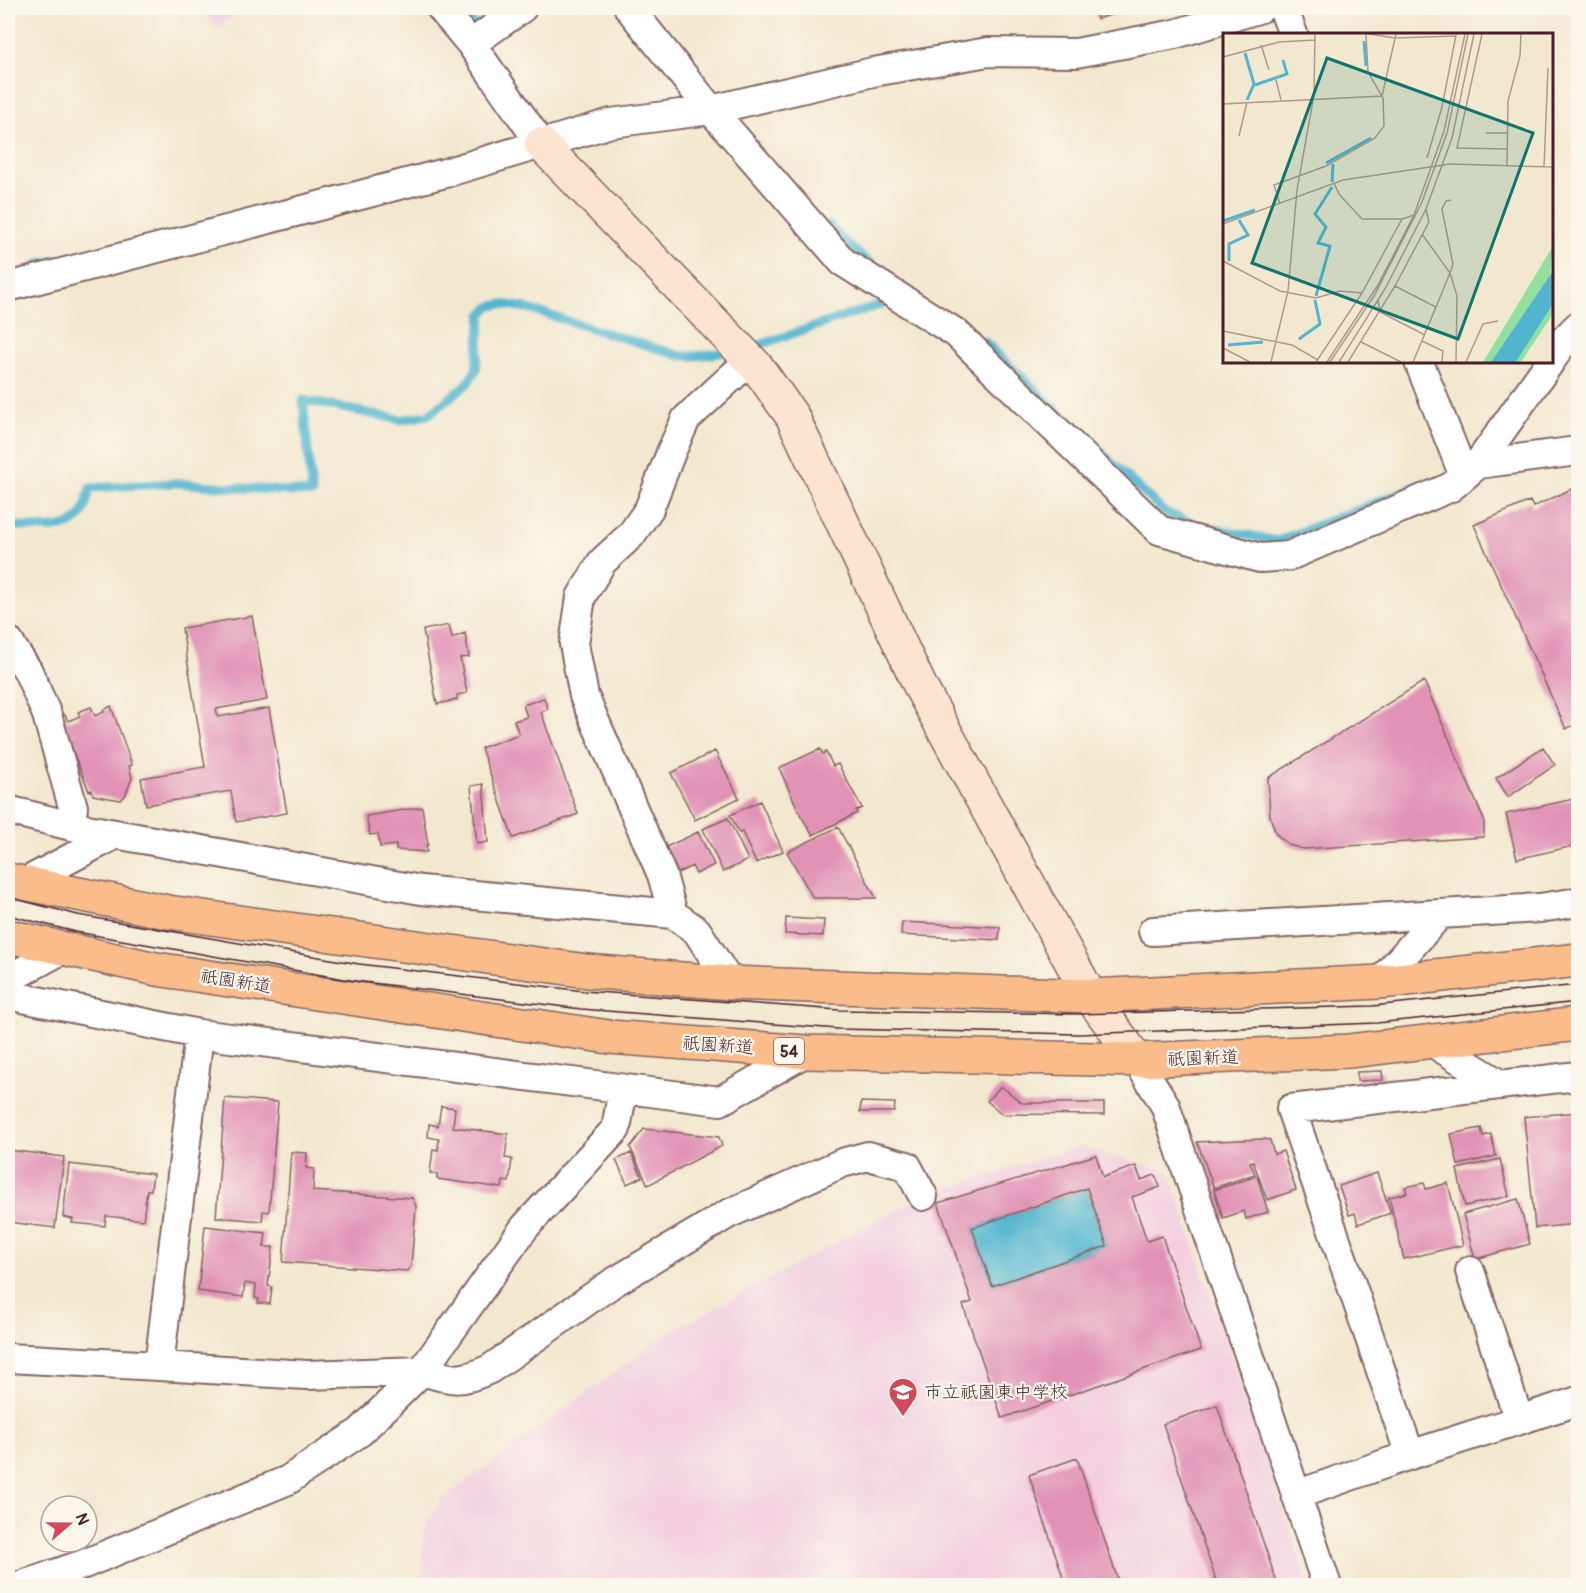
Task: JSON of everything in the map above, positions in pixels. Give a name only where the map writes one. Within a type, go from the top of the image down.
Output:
[{"type":"highway","points":[[15,882],[168,912],[564,968],[730,983],[1090,996],[1380,982],[1578,960]]},
{"type":"highway","name":"祇園新道","points":[[8,936],[156,969],[609,1037],[806,1052],[1137,1060],[1349,1051],[1578,1024]]},
{"type":"street","points":[[441,8],[471,44],[541,144],[750,360],[792,416],[921,688],[1090,996],[1137,1060],[1165,1105],[1327,1586]]},
{"type":"street","points":[[471,44],[522,8]]},
{"type":"street","points":[[629,8],[711,110],[843,262],[956,333],[1159,530],[1260,558],[1289,555],[1451,487],[1479,464],[1549,363]]},
{"type":"street","points":[[8,288],[445,173],[612,123],[711,110],[873,72],[988,52],[1076,53],[1175,34],[1261,8]]},
{"type":"street","points":[[1282,8],[1293,33]]},
{"type":"street","points":[[1295,8],[1305,8]]},
{"type":"street","points":[[1553,357],[1578,326]]},
{"type":"street","points":[[673,915],[662,875],[584,696],[574,644],[581,597],[602,562],[631,535],[650,510],[686,419],[750,360]]},
{"type":"street","points":[[1419,363],[1462,471],[1479,464],[1578,451]]},
{"type":"street","points":[[8,641],[28,670],[47,715],[73,807],[71,826]]},
{"type":"street","points":[[8,810],[71,826],[421,890],[673,915],[697,931],[730,983]]},
{"type":"street","points":[[15,882],[116,834]]},
{"type":"street","points":[[1154,931],[1439,915],[1540,908],[1578,902]]},
{"type":"street","points":[[1380,982],[1439,915]]},
{"type":"street","points":[[8,979],[64,948]]},
{"type":"street","points":[[8,995],[199,1034],[720,1101],[806,1052]]},
{"type":"street","points":[[159,1366],[199,1034]]},
{"type":"street","points":[[1430,1041],[1501,1085]]},
{"type":"street","points":[[1410,1455],[1283,1110],[1578,1076]]},
{"type":"street","points":[[20,1586],[84,1564],[288,1480],[360,1432],[422,1371],[525,1227],[616,1129],[623,1089]]},
{"type":"street","points":[[8,1358],[307,1375],[422,1371],[453,1380],[469,1379],[490,1369],[611,1284],[728,1214],[842,1163],[868,1156],[907,1166],[923,1196]]},
{"type":"street","points":[[1470,1271],[1519,1420]]},
{"type":"street","points":[[1296,1495],[1410,1455],[1578,1401]]},
{"type":"shaded area","points":[[201,8],[243,8],[216,28]]},
{"type":"shaded area","points":[[469,8],[497,8],[479,20]]},
{"type":"shaded area","name":"市立祇園東中学校","points":[[1080,1146],[1169,1172],[1309,1585],[421,1586],[424,1531],[441,1500],[667,1334],[923,1196]]},
{"type":"water","points":[[1087,1188],[1107,1246],[992,1286],[972,1228]]},
{"type":"building","points":[[1094,8],[1134,8],[1097,19]]},
{"type":"building","points":[[1578,486],[1578,723],[1566,729],[1474,525],[1530,501],[1533,507]]},
{"type":"building","points":[[252,616],[267,700],[216,709],[218,717],[269,708],[287,813],[236,822],[231,791],[146,805],[141,778],[205,767],[182,628]]},
{"type":"building","points":[[449,625],[452,638],[465,633],[469,657],[460,658],[467,693],[457,695],[457,700],[437,704],[423,630]]},
{"type":"building","points":[[1424,681],[1484,820],[1484,837],[1303,849],[1289,845],[1276,834],[1270,816],[1268,778]]},
{"type":"building","points":[[544,698],[548,709],[541,712],[578,814],[513,838],[481,748],[519,734],[514,721],[527,717],[523,705]]},
{"type":"building","points":[[111,706],[132,765],[129,766],[132,778],[125,796],[120,800],[93,795],[92,790],[89,791],[59,717],[65,715],[68,721],[80,716],[78,712],[91,707],[95,716]]},
{"type":"building","points":[[1543,747],[1555,765],[1508,797],[1496,778]]},
{"type":"building","points":[[820,749],[823,754],[826,752],[833,766],[838,764],[862,808],[856,810],[857,813],[813,835],[801,816],[779,768]]},
{"type":"building","points":[[715,751],[739,798],[695,820],[671,773]]},
{"type":"building","points":[[483,784],[488,842],[477,844],[471,786]]},
{"type":"building","points":[[1578,798],[1578,845],[1517,859],[1506,814]]},
{"type":"building","points":[[760,801],[783,851],[756,863],[742,832],[739,833],[730,815]]},
{"type":"building","points":[[422,807],[427,852],[396,850],[396,845],[380,847],[378,834],[370,835],[366,816]]},
{"type":"building","points":[[728,818],[748,860],[723,872],[703,829]]},
{"type":"building","points":[[838,827],[876,898],[813,898],[787,852]]},
{"type":"building","points":[[698,832],[714,865],[696,874],[692,866],[678,873],[666,847]]},
{"type":"building","points":[[786,918],[824,920],[823,936],[785,934]]},
{"type":"building","points":[[902,922],[1000,927],[999,940],[901,935]]},
{"type":"building","points":[[1382,1071],[1383,1080],[1357,1081],[1357,1072]]},
{"type":"building","points":[[1001,1086],[1022,1103],[1104,1103],[1104,1115],[1002,1114],[987,1101]]},
{"type":"building","points":[[225,1098],[278,1102],[269,1212],[263,1211],[262,1221],[216,1217]]},
{"type":"building","points":[[861,1102],[895,1103],[894,1112],[860,1112]]},
{"type":"building","points":[[441,1106],[455,1108],[453,1127],[508,1134],[505,1158],[512,1159],[509,1182],[503,1181],[502,1188],[437,1179],[437,1174],[430,1173],[433,1149],[438,1150],[439,1139],[428,1137],[429,1124],[438,1126]]},
{"type":"building","points":[[1578,1112],[1578,1224],[1535,1228],[1524,1117]]},
{"type":"building","points":[[1481,1128],[1483,1136],[1491,1134],[1496,1156],[1458,1165],[1451,1134]]},
{"type":"building","points":[[644,1129],[719,1137],[722,1146],[648,1185],[630,1147]]},
{"type":"building","points":[[1270,1140],[1274,1154],[1283,1151],[1296,1190],[1267,1200],[1253,1161],[1250,1162],[1255,1174],[1214,1188],[1197,1142]]},
{"type":"building","points":[[8,1150],[64,1157],[55,1228],[8,1222]]},
{"type":"building","points":[[291,1152],[307,1153],[306,1168],[314,1169],[313,1191],[412,1198],[416,1206],[411,1266],[407,1271],[283,1262]]},
{"type":"building","points":[[631,1153],[642,1177],[627,1184],[616,1160]]},
{"type":"building","points":[[1096,1155],[1103,1177],[1136,1166],[1141,1180],[1155,1175],[1160,1187],[1132,1197],[1147,1241],[1162,1236],[1201,1350],[1002,1418],[963,1305],[972,1302],[938,1203]],"holes":[[[1087,1188],[1107,1246],[992,1286],[972,1228]]]},
{"type":"building","points":[[1500,1159],[1509,1196],[1465,1206],[1457,1169]]},
{"type":"building","points":[[69,1164],[153,1174],[151,1190],[147,1190],[143,1220],[106,1216],[105,1226],[72,1223],[73,1219],[63,1217]]},
{"type":"building","points":[[1377,1173],[1391,1213],[1358,1224],[1355,1213],[1349,1215],[1339,1186]]},
{"type":"building","points":[[1257,1176],[1268,1212],[1246,1219],[1244,1211],[1223,1218],[1214,1190]]},
{"type":"building","points":[[1424,1183],[1426,1189],[1448,1183],[1463,1245],[1404,1259],[1389,1197],[1407,1193],[1405,1187]]},
{"type":"building","points":[[1518,1199],[1530,1244],[1475,1259],[1463,1214]]},
{"type":"building","points":[[205,1226],[266,1233],[264,1247],[273,1247],[268,1286],[272,1287],[270,1304],[258,1303],[259,1299],[255,1298],[256,1285],[245,1283],[243,1297],[198,1291]]},
{"type":"building","points":[[1217,1405],[1278,1586],[1218,1586],[1163,1424]]},
{"type":"building","points":[[1077,1458],[1120,1586],[1066,1586],[1029,1475]]},
{"type":"waterway","points":[[461,8],[476,27],[482,23]]},
{"type":"waterway","points":[[829,225],[848,245],[876,268]]},
{"type":"waterway","points":[[38,264],[57,260]]},
{"type":"waterway","points":[[8,525],[39,528],[69,525],[83,512],[90,488],[175,483],[312,493],[303,400],[401,420],[428,415],[467,384],[476,370],[482,314],[491,306],[502,304],[526,308],[681,356],[720,353]]},
{"type":"waterway","points":[[756,346],[882,304]]},
{"type":"waterway","points":[[984,341],[1164,512],[1194,524],[1277,541],[1421,485]]},
{"type":"tram line","points":[[8,897],[78,915],[359,964],[584,991],[839,1010],[1077,1014],[1372,1006],[1578,985]]},
{"type":"tram line","points":[[8,915],[76,932],[356,981],[581,1009],[838,1029],[1079,1034],[1377,1023],[1578,1002]]},
{"type":"place","name":"市立祇園東中学校","points":[[903,1418]]}]
